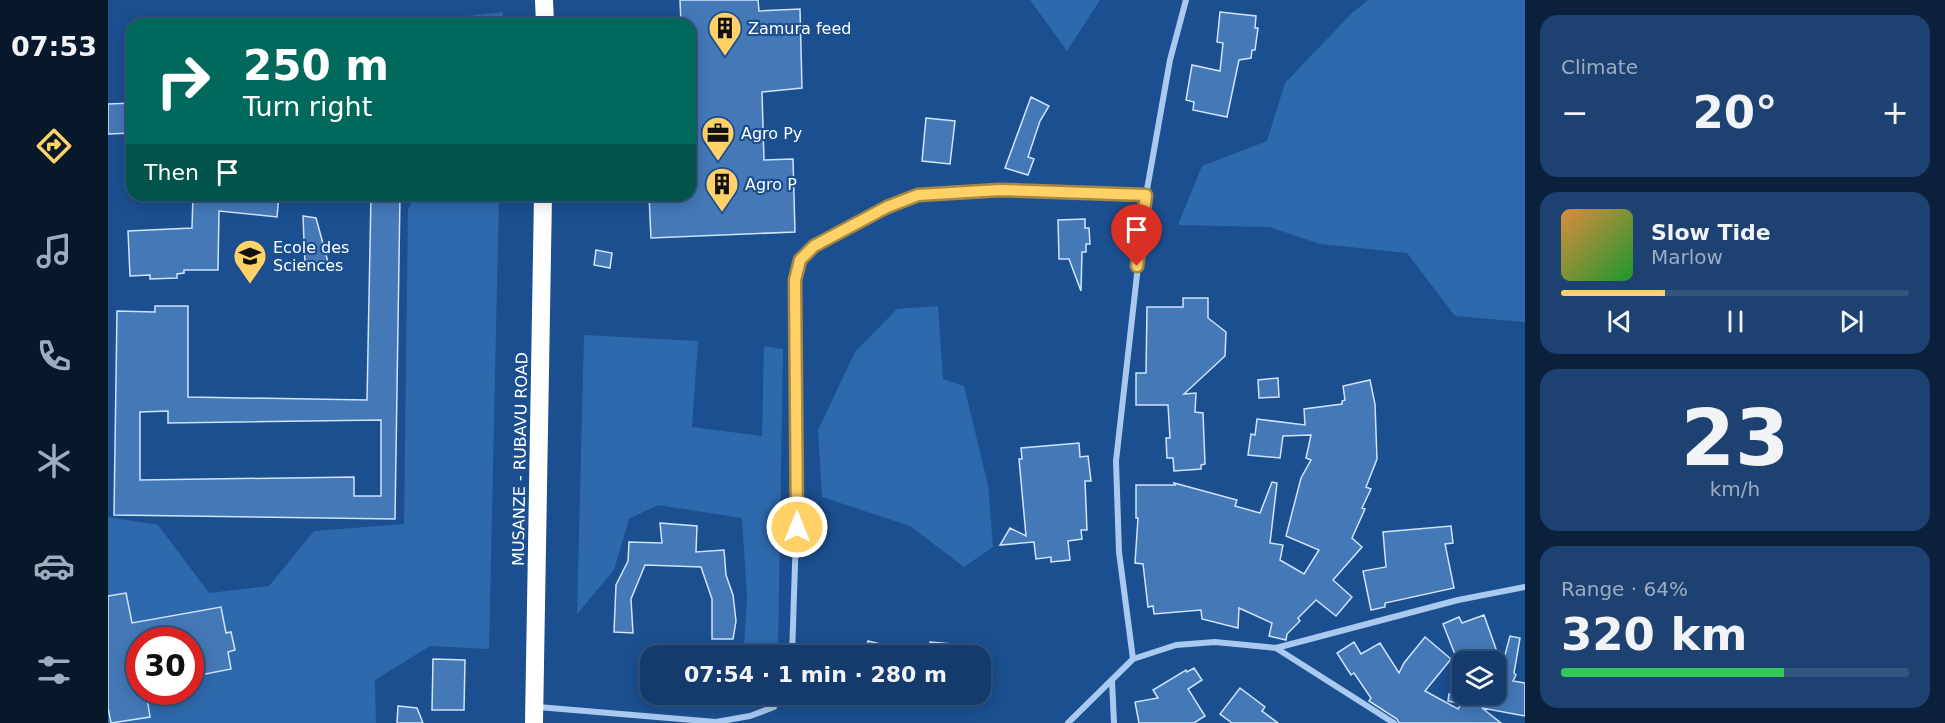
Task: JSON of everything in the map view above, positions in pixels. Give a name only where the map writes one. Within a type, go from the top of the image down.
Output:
[{"type":"highway","points":[[544,0],[545,18]]},
{"type":"highway","name":"MUSANZE - RUBAVU ROAD","points":[[534,715],[543,201]]},
{"type":"street","points":[[1133,659],[1119,552],[1116,461],[1122,383],[1146,195],[1170,60],[1186,0]]},
{"type":"street","points":[[792,645],[797,504],[795,280],[805,253],[887,207],[918,195],[1000,190],[1146,195]]},
{"type":"street","points":[[1068,723],[1133,659],[1176,645],[1215,642],[1276,648],[1458,600],[1525,587]]},
{"type":"street","points":[[1276,648],[1394,723]]},
{"type":"street","points":[[1112,681],[1114,723]]},
{"type":"street","points":[[534,715],[716,722],[750,716],[775,705]]},
{"type":"shaded area","points":[[1030,0],[1100,0],[1067,51]]},
{"type":"shaded area","points":[[1368,0],[1525,0],[1525,322],[1455,316],[1407,253],[1320,244],[1269,227],[1178,225],[1202,166],[1267,141],[1285,83],[1351,14]]},
{"type":"shaded area","points":[[503,12],[502,18],[451,18]]},
{"type":"shaded area","points":[[413,201],[499,201],[489,649],[430,646],[375,680],[376,723],[108,723],[108,517],[158,525],[209,593],[269,586],[314,531],[404,524],[408,208]]},
{"type":"shaded area","points":[[938,306],[943,379],[964,386],[988,485],[993,547],[964,567],[910,526],[822,497],[818,430],[855,352],[897,309]]},
{"type":"shaded area","points":[[584,335],[698,341],[692,427],[762,436],[764,346],[783,349],[778,645],[744,645],[747,598],[742,518],[658,505],[629,519],[614,570],[577,614]]},
{"type":"building","points":[[680,0],[758,0],[759,11],[800,9],[802,88],[762,92],[764,160],[793,159],[795,232],[651,238],[649,201],[696,201],[696,18],[681,18]]},
{"type":"building","points":[[1220,12],[1256,16],[1255,28],[1258,28],[1255,50],[1252,50],[1251,58],[1239,60],[1227,117],[1193,110],[1194,102],[1186,100],[1192,65],[1220,71],[1223,43],[1217,42]]},
{"type":"building","points":[[1031,97],[1049,106],[1040,121],[1028,157],[1034,159],[1028,175],[1005,168]]},
{"type":"building","points":[[126,103],[126,133],[108,134],[108,104]]},
{"type":"building","points":[[926,118],[955,121],[950,164],[922,161]]},
{"type":"building","points":[[193,201],[278,201],[277,217],[219,211],[218,270],[184,270],[184,273],[177,274],[177,278],[150,279],[150,275],[130,276],[128,231],[192,228]]},
{"type":"building","points":[[371,201],[400,201],[395,519],[114,515],[117,311],[155,312],[155,306],[188,306],[188,397],[367,400]],"holes":[[[168,411],[168,423],[381,420],[381,496],[354,496],[354,477],[140,480],[140,412]]]},
{"type":"building","points":[[303,216],[316,218],[328,262],[305,265]]},
{"type":"building","points":[[1085,219],[1085,228],[1089,228],[1090,244],[1086,244],[1086,252],[1082,252],[1081,291],[1069,259],[1059,259],[1058,220]]},
{"type":"building","points":[[596,250],[612,253],[610,268],[594,265]]},
{"type":"building","points":[[1183,298],[1208,298],[1208,318],[1226,332],[1225,356],[1184,394],[1196,393],[1195,412],[1203,413],[1205,464],[1201,465],[1201,469],[1174,471],[1173,458],[1167,458],[1166,438],[1170,438],[1168,405],[1136,405],[1136,373],[1146,373],[1147,307],[1183,307]]},
{"type":"building","points":[[1278,378],[1279,397],[1259,398],[1258,380]]},
{"type":"building","points":[[1370,380],[1375,404],[1377,459],[1366,487],[1371,489],[1362,508],[1365,509],[1352,538],[1362,547],[1333,580],[1352,597],[1336,616],[1316,600],[1298,618],[1300,621],[1287,634],[1286,640],[1269,636],[1272,623],[1239,608],[1238,628],[1202,619],[1201,610],[1154,614],[1153,606],[1148,607],[1143,564],[1135,563],[1138,518],[1136,518],[1136,485],[1175,485],[1174,483],[1237,500],[1235,506],[1260,513],[1272,482],[1277,483],[1270,543],[1283,545],[1280,560],[1304,574],[1319,550],[1286,536],[1301,478],[1311,460],[1306,458],[1311,435],[1283,436],[1280,458],[1248,455],[1251,434],[1255,435],[1257,419],[1305,425],[1304,409],[1342,404],[1345,400],[1343,386]]},
{"type":"building","points":[[1079,443],[1080,457],[1088,456],[1091,481],[1085,481],[1087,530],[1081,530],[1082,539],[1068,541],[1070,560],[1051,562],[1051,557],[1036,559],[1034,542],[1000,545],[1010,528],[1026,536],[1019,459],[1022,459],[1021,448]]},
{"type":"building","points":[[660,523],[697,526],[696,552],[724,550],[726,575],[733,595],[736,621],[733,639],[712,639],[712,599],[701,567],[645,565],[631,599],[633,633],[614,632],[616,585],[628,561],[629,542],[662,543]]},
{"type":"building","points":[[1451,526],[1453,543],[1445,544],[1454,588],[1385,603],[1385,607],[1371,610],[1363,571],[1386,567],[1383,532]]},
{"type":"building","points":[[126,593],[132,623],[221,607],[226,633],[231,632],[235,650],[228,652],[231,669],[204,674],[204,627],[126,627],[126,705],[148,705],[150,717],[111,723],[108,708],[108,596]]},
{"type":"building","points":[[1484,615],[1497,651],[1454,651],[1443,624],[1459,617],[1462,623]]},
{"type":"building","points":[[1510,636],[1520,638],[1514,673],[1516,675],[1513,681],[1525,683],[1525,716],[1482,708],[1501,723],[1399,723],[1397,719],[1369,701],[1371,698],[1354,673],[1351,675],[1337,653],[1354,642],[1361,654],[1380,643],[1399,673],[1404,663],[1425,637],[1451,659],[1425,691],[1458,709],[1460,705],[1506,705],[1506,651]]},
{"type":"building","points":[[868,641],[885,645],[867,645]]},
{"type":"building","points":[[930,642],[963,645],[930,645]]},
{"type":"building","points":[[433,659],[465,660],[464,710],[432,710]]},
{"type":"building","points":[[1194,668],[1202,680],[1188,689],[1205,716],[1194,723],[1139,723],[1135,702],[1158,698],[1153,690],[1186,670],[1187,672]]},
{"type":"building","points":[[1240,688],[1265,707],[1262,711],[1278,723],[1232,723],[1220,714]]},
{"type":"building","points":[[1449,694],[1452,694],[1452,702],[1448,701]]},
{"type":"building","points":[[398,706],[417,708],[423,723],[397,723]]},
{"type":"place","name":"Zamura feed","points":[[725,57]]},
{"type":"place","name":"Agro Py","points":[[718,162]]},
{"type":"place","name":"Agro P","points":[[722,213]]},
{"type":"place","name":"Ecole des Sciences","points":[[250,285]]},
{"type":"route","points":[[797,527],[795,280],[800,260],[814,246],[887,207],[918,195],[950,191],[1000,190],[1146,195],[1137,266]]}]
